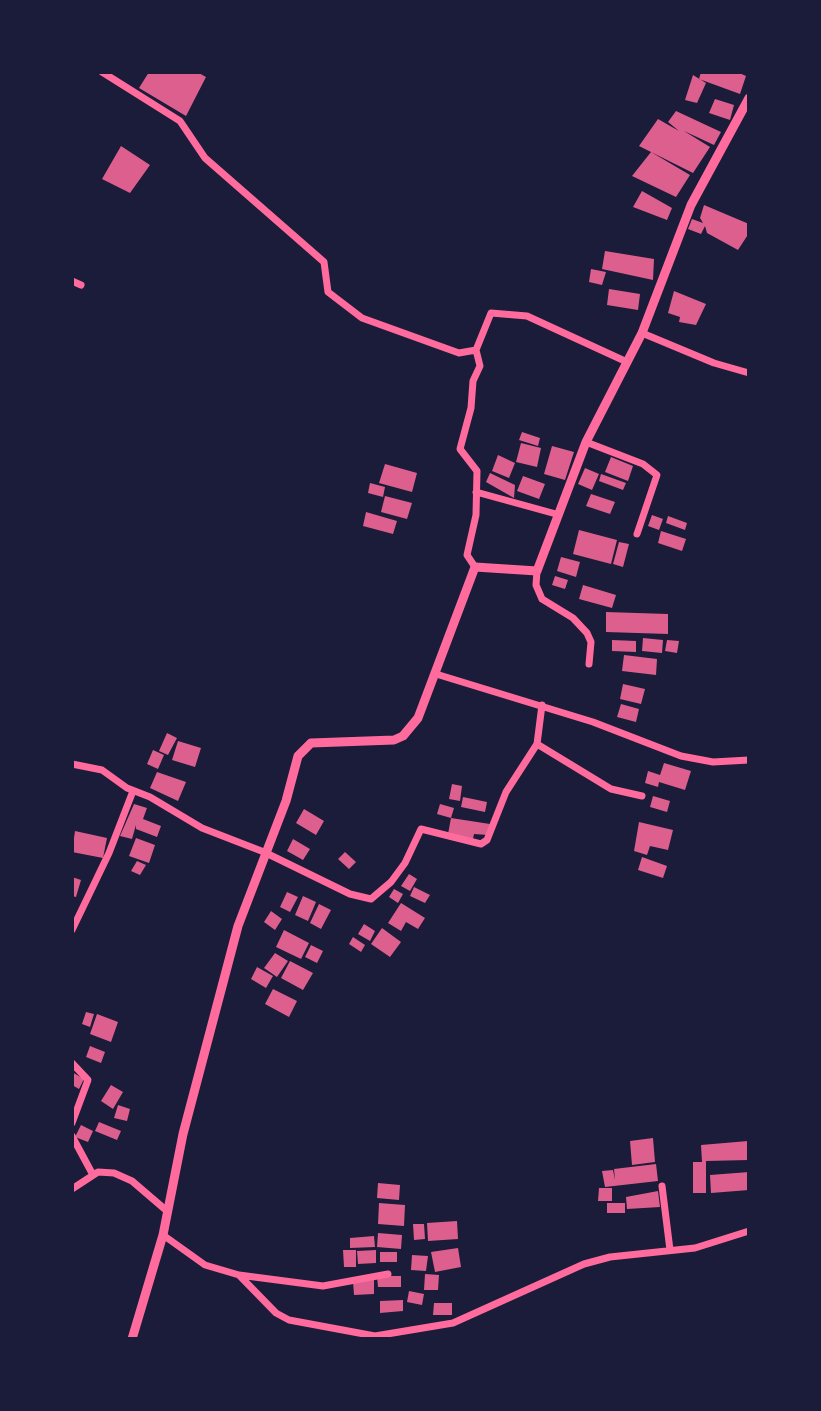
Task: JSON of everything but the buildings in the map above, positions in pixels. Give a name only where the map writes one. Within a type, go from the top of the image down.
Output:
[{"type":"street","points":[[102,72],[184,125],[205,158],[324,262],[325,288],[347,308],[362,318],[450,351],[470,353],[476,350]]},
{"type":"street","points":[[589,664],[591,642],[587,633],[573,618],[542,599],[536,585],[537,571],[556,514],[586,442],[642,333],[691,205],[749,98]]},
{"type":"street","points":[[72,281],[81,285]]},
{"type":"street","points":[[475,567],[467,555],[476,515],[474,464],[460,449],[471,408],[473,381],[480,366],[476,350],[486,317],[497,313],[536,318],[627,362]]},
{"type":"street","points":[[642,333],[714,363],[749,373]]},
{"type":"street","points":[[586,442],[643,464],[657,475],[637,534]]},
{"type":"street","points":[[476,492],[556,514]]},
{"type":"street","points":[[475,567],[537,571]]},
{"type":"street","points":[[132,1339],[163,1235],[238,926],[305,747],[322,741],[378,741],[403,736],[418,718],[475,567]]},
{"type":"street","points":[[436,674],[542,705],[681,756],[713,762],[749,760]]},
{"type":"street","points":[[72,764],[102,770],[133,791],[150,797],[202,828],[264,852],[350,894],[374,898],[405,863],[421,829],[485,843],[506,792],[537,744],[542,705]]},
{"type":"street","points":[[537,744],[611,789],[642,796]]},
{"type":"street","points":[[72,930],[109,853],[133,791]]},
{"type":"street","points":[[72,1063],[88,1080],[72,1123]]},
{"type":"street","points":[[72,1136],[93,1175]]},
{"type":"street","points":[[72,1189],[93,1175],[114,1173],[132,1181],[167,1211]]},
{"type":"street","points":[[662,1186],[670,1250]]},
{"type":"street","points":[[239,1275],[276,1313],[289,1320],[328,1330],[391,1335],[453,1323],[584,1264],[610,1257],[715,1243],[749,1231]]},
{"type":"street","points":[[163,1235],[205,1265],[239,1275],[323,1286],[388,1274]]}]
